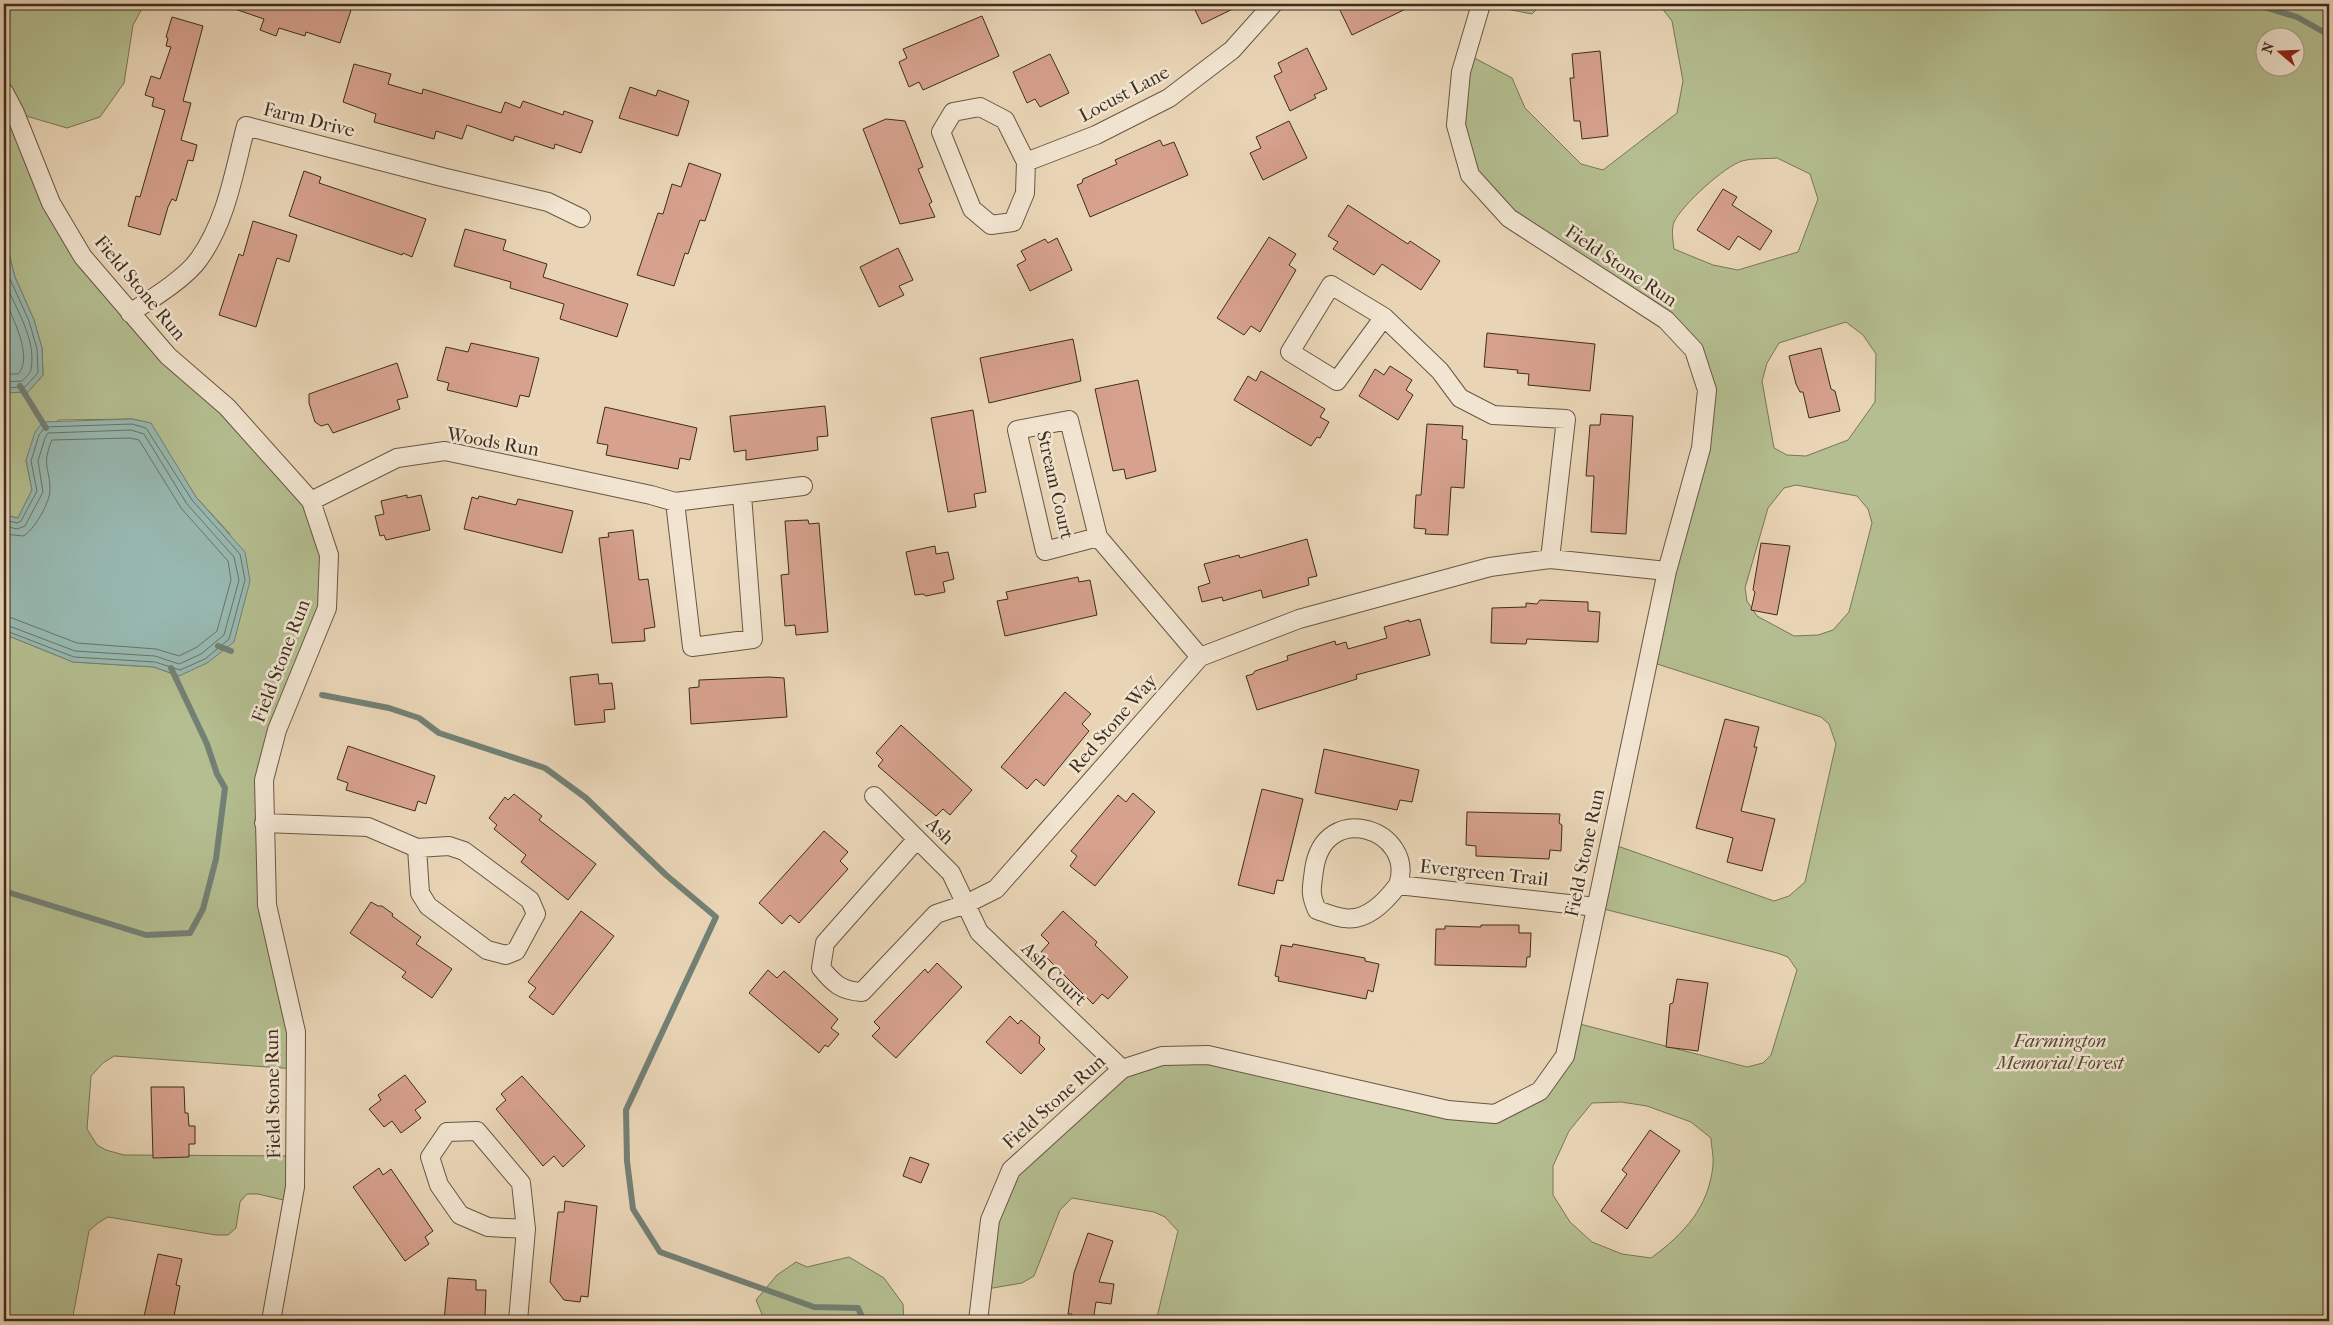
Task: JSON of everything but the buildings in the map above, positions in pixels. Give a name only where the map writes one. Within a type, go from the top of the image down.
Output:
[{"type":"street","name":"Locust Lane","points":[[1026,162],[1096,135],[1170,98],[1232,50],[1273,4]]},
{"type":"street","name":"Field Stone Run","points":[[978,1321],[990,1220],[1011,1170],[1122,1069],[1162,1056],[1208,1055],[1448,1110],[1495,1114],[1540,1091],[1565,1056],[1667,571],[1701,448],[1707,390],[1694,350],[1666,320],[1509,218],[1470,175],[1456,125],[1461,72],[1481,4]]},
{"type":"street","name":"Field Stone Run","points":[[4,92],[15,113],[51,203],[83,257],[168,356],[227,407],[311,501],[329,555],[328,608],[277,730],[264,780],[267,905],[296,1032],[295,1187],[271,1321]]},
{"type":"street","points":[[980,107],[1005,120],[1026,162],[1026,193],[1013,222],[991,225],[972,209],[940,132],[953,112],[980,107]]},
{"type":"street","name":"Farm Drive","points":[[130,313],[164,291],[199,260],[221,220],[246,126],[442,177],[548,202],[581,218]]},
{"type":"street","points":[[1384,317],[1337,381],[1290,352],[1331,285],[1384,317],[1440,372],[1460,398],[1493,415],[1566,419],[1550,559]]},
{"type":"street","name":"Stream Court","points":[[1098,537],[1045,550],[1017,430],[1069,420],[1098,537],[1200,657]]},
{"type":"street","name":"Woods Run","points":[[311,501],[397,458],[445,451],[651,495],[675,502],[803,486]]},
{"type":"street","points":[[675,502],[692,647],[753,639],[742,495]]},
{"type":"street","name":"Red Stone Way","points":[[917,839],[825,944],[821,968],[836,986],[849,992],[862,992],[936,914],[966,904],[996,889],[1200,657],[1299,619],[1490,567],[1550,559],[1667,571]]},
{"type":"street","name":"Ash","points":[[874,796],[952,873],[966,904]]},
{"type":"street","points":[[264,823],[368,827],[417,848],[449,846],[464,851],[530,900],[536,914],[516,951],[506,955],[487,950],[428,906],[420,893],[417,848]]},
{"type":"street","name":"Evergreen Trail","points":[[1348,827],[1386,838],[1399,853],[1401,877],[1398,885],[1387,900],[1370,913],[1346,919],[1318,910],[1311,896],[1315,864],[1322,844],[1335,833],[1348,827]]},
{"type":"street","name":"Evergreen Trail","points":[[1398,885],[1596,907]]},
{"type":"street","name":"Ash Court","points":[[966,904],[979,932],[1122,1069]]},
{"type":"street","points":[[518,1321],[526,1229],[521,1183],[476,1131],[447,1132],[430,1156],[440,1184],[460,1215],[488,1227],[526,1229]]},
{"type":"green space","points":[[4,4],[148,4],[144,5],[133,25],[124,83],[100,117],[67,128],[16,113],[83,257],[311,501],[329,555],[327,608],[277,730],[264,823],[296,1069],[114,1056],[103,1063],[91,1076],[87,1129],[97,1145],[106,1150],[124,1155],[295,1156],[292,1202],[258,1194],[247,1194],[240,1202],[236,1228],[228,1235],[216,1235],[108,1217],[89,1231],[72,1321],[4,1321],[4,634],[73,662],[154,667],[179,676],[230,534],[196,497],[150,423],[132,419],[58,420],[26,460],[32,490],[18,518],[4,515],[4,393],[28,392],[43,375],[42,348],[34,320],[15,277],[4,235]]},
{"type":"green space","points":[[1481,4],[1542,4],[1532,14]]},
{"type":"green space","name":"Farmington Memorial Forest","points":[[1636,4],[2329,4],[2329,1321],[1156,1321],[1178,1231],[1165,1217],[1154,1212],[1072,1198],[1060,1210],[1034,1276],[1022,1283],[981,1290],[1011,1170],[1122,1069],[1208,1055],[1495,1114],[1540,1091],[1572,1022],[1747,1067],[1763,1063],[1771,1055],[1797,970],[1788,957],[1596,907],[1609,843],[1774,901],[1789,896],[1805,882],[1836,744],[1829,724],[1821,717],[1648,661],[1707,390],[1694,350],[1509,218],[1470,175],[1456,125],[1467,54],[1512,78],[1525,108],[1581,164],[1603,170],[1677,113],[1683,81],[1672,21],[1661,7]],"holes":[[[1777,158],[1810,174],[1818,199],[1798,252],[1738,270],[1713,265],[1674,249],[1672,232],[1674,222],[1686,206],[1715,178],[1742,161]],[[1846,322],[1863,335],[1876,354],[1875,402],[1848,440],[1806,456],[1787,455],[1774,448],[1762,381],[1767,363],[1779,343]],[[1796,485],[1857,496],[1868,509],[1872,523],[1849,612],[1833,630],[1818,635],[1794,636],[1757,616],[1747,601],[1745,588],[1768,508],[1784,488]],[[1621,1102],[1647,1106],[1691,1122],[1711,1138],[1713,1162],[1711,1180],[1700,1207],[1684,1229],[1651,1258],[1622,1254],[1592,1242],[1570,1222],[1553,1195],[1553,1166],[1569,1131],[1592,1103]]]},
{"type":"green space","points":[[849,1257],[884,1278],[903,1304],[904,1321],[765,1321],[756,1300],[777,1275],[796,1262],[807,1267]]},
{"type":"water","points":[[4,235],[15,277],[34,320],[42,348],[43,375],[28,392],[4,393]]},
{"type":"water","points":[[132,419],[151,423],[196,497],[245,552],[250,581],[234,642],[207,663],[179,676],[154,667],[73,662],[4,634],[4,515],[18,518],[32,490],[26,460],[35,432],[43,422]]},
{"type":"waterway","points":[[2254,4],[2297,17],[2329,35]]},
{"type":"waterway","points":[[20,386],[46,428]]},
{"type":"waterway","points":[[218,646],[231,651]]},
{"type":"waterway","points":[[4,891],[146,935],[190,933],[203,909],[216,859],[225,788],[217,774],[207,744],[171,668]]},
{"type":"waterway","points":[[322,695],[389,708],[419,718],[439,733],[545,768],[586,798],[666,875],[716,917],[626,1110],[627,1161],[633,1209],[660,1252],[814,1307],[858,1308],[864,1321]]}]
